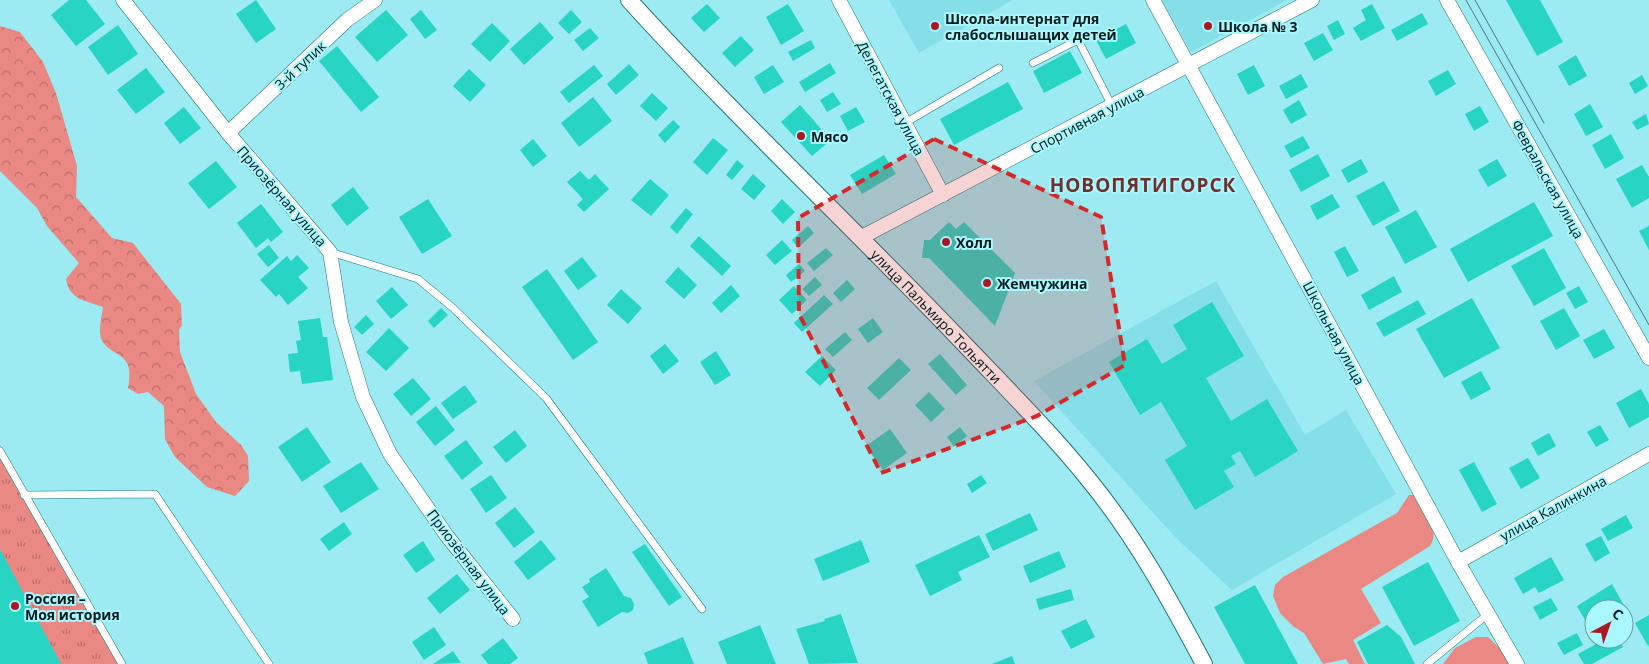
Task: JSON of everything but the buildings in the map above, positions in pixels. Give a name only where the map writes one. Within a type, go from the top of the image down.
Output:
[{"type":"street","name":"Приозёрная улица","points":[[123,0],[228,133],[330,252],[341,322],[363,397],[390,454],[447,536],[513,619]]},
{"type":"street","name":"3-й тупик","points":[[228,133],[347,20],[375,0]]},
{"type":"street","name":"улица Пальмиро Тольятти","points":[[629,0],[763,140],[998,379],[1090,480],[1153,572],[1204,664]]},
{"type":"street","name":"Делегатская улица","points":[[839,0],[944,195]]},
{"type":"street","name":"Школьная улица","points":[[1154,0],[1458,562],[1517,664]]},
{"type":"street","name":"Спортивная улица","points":[[860,238],[1312,0]]},
{"type":"street","name":"Февральская улица","points":[[1447,0],[1649,358]]},
{"type":"street","name":"улица Калинкина","points":[[1458,562],[1649,454]]},
{"type":"lane","points":[[1034,63],[1078,40],[1112,106]]},
{"type":"lane","points":[[905,123],[999,68]]},
{"type":"lane","points":[[330,252],[418,280],[453,308],[546,398],[702,610]]},
{"type":"lane","points":[[0,451],[24,496],[122,664]]},
{"type":"lane","points":[[24,496],[155,494],[268,664]]},
{"type":"lane","points":[[1427,664],[1488,614]]},
{"type":"highlighted area","points":[[934,139],[1101,217],[1125,365],[1037,416],[881,473],[799,314],[798,218]]},
{"type":"shaded area","name":"Школа-интернат для слабослышащих детей","points":[[889,0],[1013,0],[919,53]]},
{"type":"shaded area","name":"Школа № 3","points":[[1162,0],[1287,0],[1191,52]]},
{"type":"shaded area","points":[[1216,281],[1305,435],[1346,410],[1396,494],[1232,590],[1175,537],[1034,381]]},
{"type":"green space","points":[[0,26],[20,32],[43,62],[56,93],[77,166],[76,197],[112,238],[133,243],[181,304],[180,352],[196,394],[216,422],[241,445],[248,456],[249,481],[235,496],[207,487],[175,457],[165,439],[164,406],[148,392],[138,394],[128,388],[129,369],[127,364],[121,356],[107,347],[101,338],[100,326],[103,307],[75,296],[68,286],[66,279],[79,263],[47,226],[37,208],[0,171]]},
{"type":"green space","points":[[0,445],[119,664],[0,664]]},
{"type":"green space","points":[[1409,495],[1416,495],[1433,526],[1433,540],[1430,546],[1361,589],[1381,623],[1353,640],[1365,664],[1349,664],[1346,659],[1323,664],[1304,633],[1294,627],[1280,613],[1273,596],[1275,585],[1283,577],[1397,513]]},
{"type":"green space","points":[[1476,637],[1488,637],[1516,664],[1443,664],[1455,648]]},
{"type":"tram line","points":[[1466,0],[1649,325]]},
{"type":"tram line","points":[[1475,0],[1544,123]]},
{"type":"place","name":"Школа-интернат для слабослышащих детей","points":[[935,26]]},
{"type":"place","name":"Школа № 3","points":[[1208,26]]},
{"type":"place","name":"Мясо","points":[[801,136]]},
{"type":"place","name":"Холл","points":[[946,242]]},
{"type":"place","name":"Жемчужина","points":[[987,283]]},
{"type":"place","name":"Россия – Моя история","points":[[15,606]]},
{"type":"district","name":"НОВОПЯТИГОРСК","points":[[1143,185]]}]
